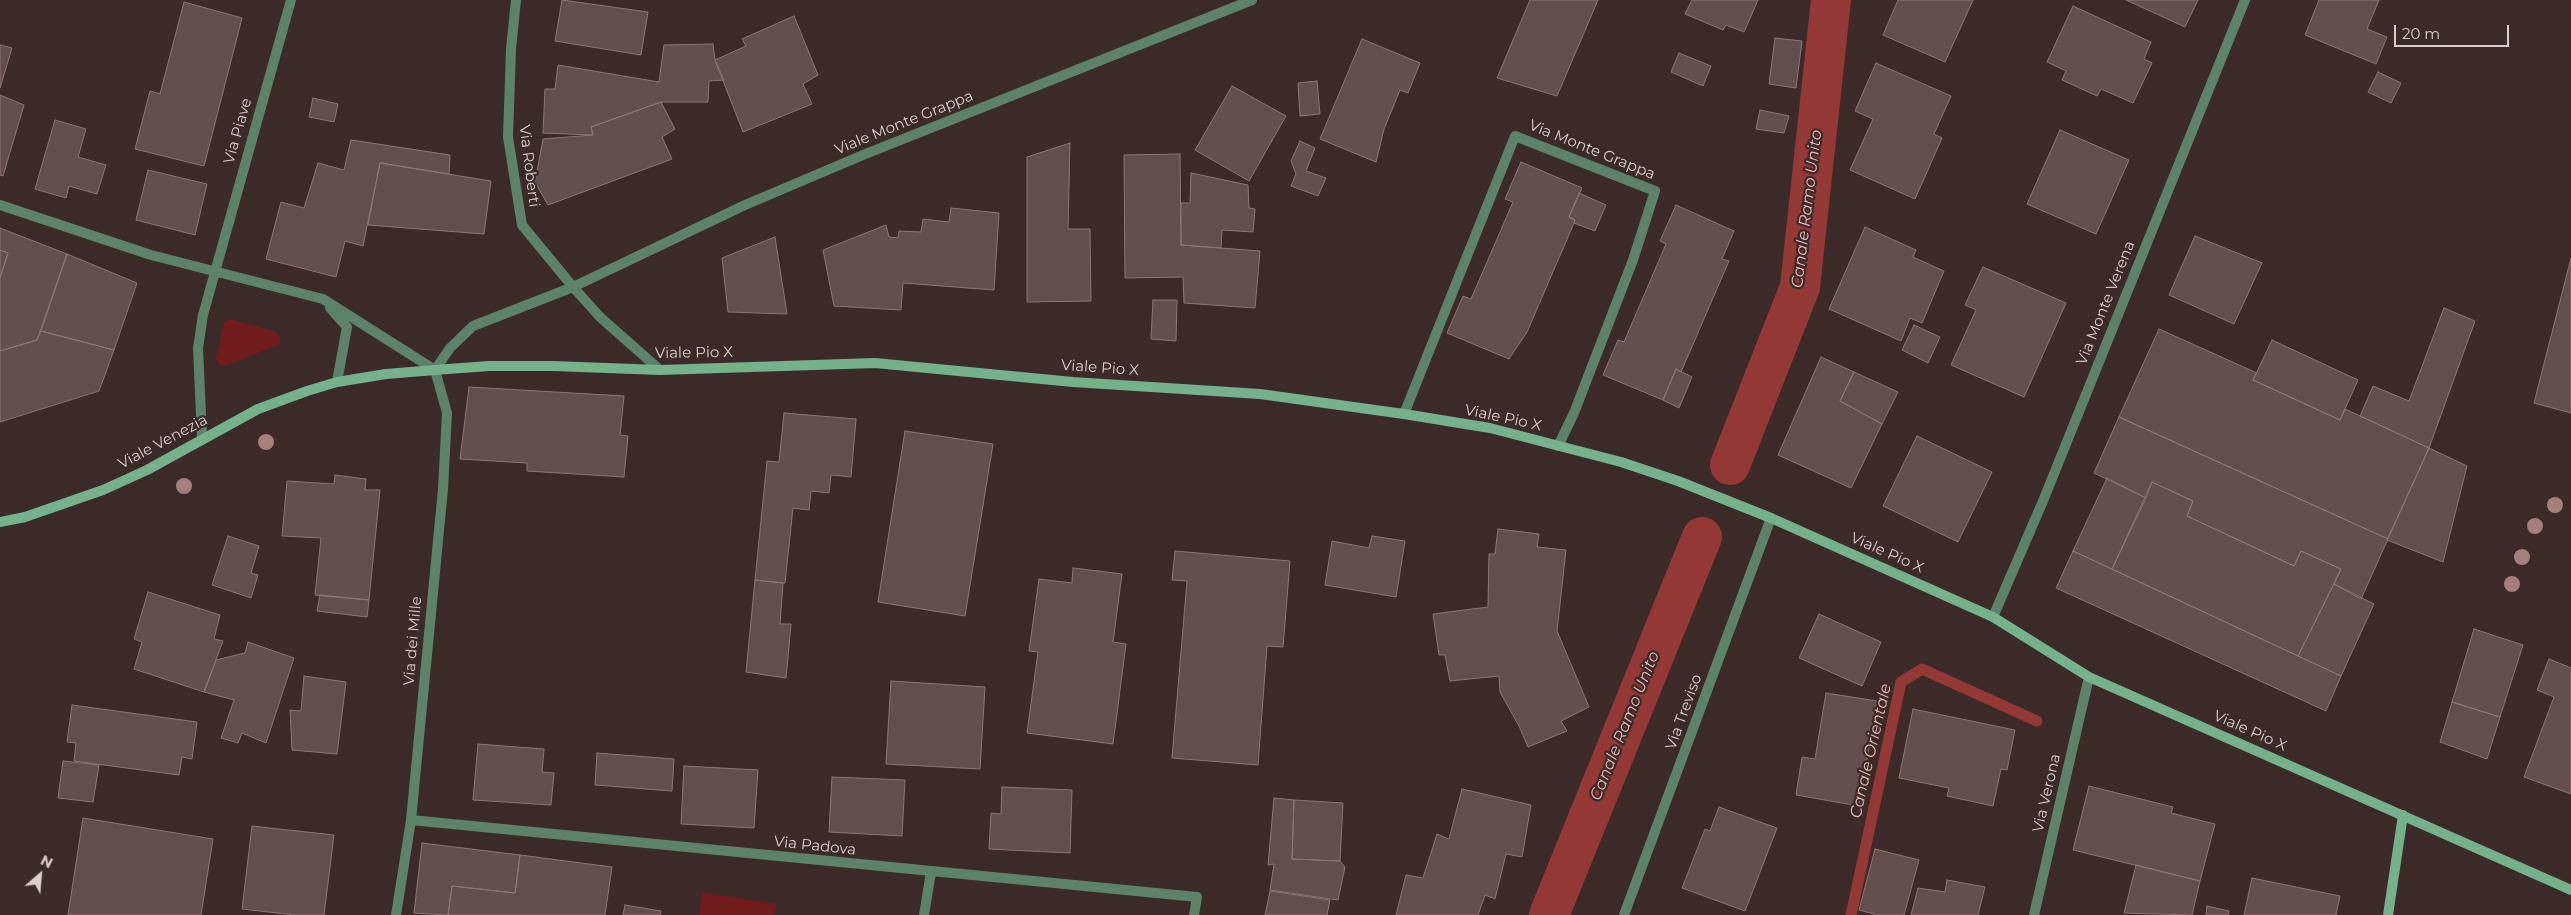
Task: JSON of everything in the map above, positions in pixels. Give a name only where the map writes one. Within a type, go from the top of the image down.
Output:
[{"type":"main road","name":"Viale Pio X","points":[[337,382],[386,374],[435,370],[544,366],[660,370],[875,364],[1073,382],[1260,394],[1490,428],[1621,462],[1678,481],[1771,518],[1993,616],[2089,677],[2403,814],[2571,890]]},
{"type":"main road","name":"Viale Venezia","points":[[0,522],[25,517],[103,490],[147,470],[202,438],[258,409],[337,382]]},
{"type":"main road","points":[[2388,915],[2403,814]]},
{"type":"street","name":"Via Piave","points":[[202,438],[198,348],[214,269],[291,0]]},
{"type":"street","name":"Via Roberti","points":[[516,0],[511,49],[508,138],[522,226],[573,287]]},
{"type":"street","name":"Viale Monte Grappa","points":[[435,370],[450,348],[473,326],[573,287],[745,205],[863,155],[1252,0]]},
{"type":"street","name":"Via Monte Verena","points":[[1993,616],[2043,501],[2245,0]]},
{"type":"street","name":"Via Monte Grappa","points":[[1404,414],[1515,136],[1655,190],[1633,260],[1574,413],[1558,446]]},
{"type":"street","points":[[0,206],[151,255],[214,269],[323,299],[435,370]]},
{"type":"street","points":[[573,287],[600,317],[660,370]]},
{"type":"street","points":[[323,299],[347,327],[337,382]]},
{"type":"street","name":"Via dei Mille","points":[[396,915],[411,820],[443,489],[447,422],[445,403],[435,370]]},
{"type":"street","name":"Via Treviso","points":[[1624,915],[1771,518]]},
{"type":"street","name":"Via Verona","points":[[2034,915],[2089,677]]},
{"type":"street","name":"Via Padova","points":[[411,820],[1197,897],[1194,915]]},
{"type":"street","points":[[924,915],[931,872]]},
{"type":"shaded area","points":[[230,319],[276,332],[280,337],[280,344],[225,366],[220,365],[216,360],[224,323]]},
{"type":"shaded area","points":[[702,892],[776,904],[774,915],[699,915]]},
{"type":"building","points":[[562,0],[648,12],[641,55],[555,41]]},
{"type":"building","points":[[1530,0],[1598,0],[1557,96],[1497,78]]},
{"type":"building","points":[[1692,0],[1758,0],[1744,32],[1726,25],[1723,30],[1685,14]]},
{"type":"building","points":[[1898,0],[1973,0],[1945,62],[1883,35]]},
{"type":"building","points":[[2126,0],[2198,0],[2185,27]]},
{"type":"building","points":[[2319,0],[2379,0],[2367,29],[2387,37],[2376,64],[2305,35]]},
{"type":"building","points":[[184,2],[242,18],[204,166],[135,149],[150,91],[160,94]]},
{"type":"building","points":[[2073,6],[2151,42],[2144,59],[2152,63],[2133,103],[2101,89],[2097,96],[2062,80],[2066,71],[2047,62]]},
{"type":"building","points":[[794,16],[818,75],[803,84],[812,104],[743,132],[715,60],[746,46],[742,39]]},
{"type":"building","points":[[1775,38],[1802,41],[1796,88],[1769,84]]},
{"type":"building","points":[[1362,39],[1420,63],[1408,93],[1400,90],[1384,129],[1376,162],[1320,139]]},
{"type":"building","points":[[713,44],[715,60],[724,80],[709,81],[708,102],[661,102],[591,127],[593,135],[543,133],[545,89],[555,89],[558,65],[659,82],[664,45]]},
{"type":"building","points":[[0,45],[12,48],[0,88]]},
{"type":"building","points":[[1679,53],[1711,66],[1703,86],[1671,72]]},
{"type":"building","points":[[1876,63],[1951,96],[1934,134],[1942,138],[1915,199],[1850,170],[1873,119],[1855,111]]},
{"type":"building","points":[[2378,72],[2401,83],[2391,103],[2368,92]]},
{"type":"building","points":[[1317,81],[1320,114],[1300,116],[1298,83]]},
{"type":"building","points":[[1232,86],[1286,116],[1249,181],[1195,150]]},
{"type":"building","points":[[0,95],[24,105],[3,176],[0,175]]},
{"type":"building","points":[[313,98],[338,104],[334,122],[309,117]]},
{"type":"building","points":[[661,102],[675,129],[662,137],[672,159],[548,205],[535,182],[543,139],[593,135],[591,127]]},
{"type":"building","points":[[1760,110],[1789,116],[1784,133],[1756,129]]},
{"type":"building","points":[[55,120],[86,129],[78,157],[106,165],[97,194],[69,186],[66,198],[35,189]]},
{"type":"building","points":[[2060,130],[2129,160],[2096,234],[2027,204]]},
{"type":"building","points":[[351,140],[450,155],[449,174],[380,163],[363,246],[345,241],[336,277],[266,259],[281,202],[304,208],[318,163],[344,170]]},
{"type":"building","points":[[1300,141],[1315,148],[1306,171],[1326,178],[1318,196],[1291,186],[1296,174],[1291,161]]},
{"type":"building","points":[[1070,143],[1068,229],[1090,229],[1091,301],[1027,302],[1027,157]]},
{"type":"building","points":[[1180,154],[1181,245],[1260,251],[1255,308],[1184,303],[1183,277],[1125,278],[1124,155]]},
{"type":"building","points":[[1521,162],[1582,188],[1569,217],[1575,220],[1574,223],[1527,332],[1509,359],[1447,333],[1463,296],[1471,299],[1513,202],[1505,199]]},
{"type":"building","points":[[380,163],[491,181],[484,234],[368,225]]},
{"type":"building","points":[[148,170],[207,184],[195,235],[136,220]]},
{"type":"building","points":[[1191,173],[1248,185],[1249,208],[1255,209],[1253,232],[1222,230],[1221,248],[1181,245],[1181,203],[1190,203]]},
{"type":"building","points":[[1579,193],[1606,205],[1595,231],[1574,223],[1575,220],[1569,217]]},
{"type":"building","points":[[1676,205],[1734,231],[1722,259],[1729,261],[1681,372],[1676,369],[1663,400],[1603,375],[1618,340],[1624,342],[1666,244],[1660,241]]},
{"type":"building","points":[[951,208],[999,213],[994,290],[903,283],[901,310],[834,306],[823,250],[886,225],[889,237],[898,238],[899,231],[921,232],[923,219],[949,222]]},
{"type":"building","points":[[1865,227],[1916,250],[1913,257],[1944,271],[1922,323],[1910,318],[1901,341],[1829,309]]},
{"type":"building","points":[[0,228],[67,254],[37,340],[0,351],[0,278],[8,253],[0,250]]},
{"type":"building","points":[[2195,236],[2262,263],[2234,324],[2169,295]]},
{"type":"building","points":[[775,237],[787,314],[728,312],[722,258]]},
{"type":"building","points":[[0,250],[8,253],[0,278]]},
{"type":"building","points":[[67,254],[137,283],[114,350],[41,331]]},
{"type":"building","points":[[2571,258],[2571,413],[2534,403]]},
{"type":"building","points":[[1983,267],[2066,303],[2024,397],[1951,365],[1976,310],[1965,305]]},
{"type":"building","points":[[1153,300],[1177,300],[1176,341],[1151,339]]},
{"type":"building","points":[[2444,308],[2475,321],[2429,448],[2360,416],[2373,386],[2409,401]]},
{"type":"building","points":[[1914,325],[1940,337],[1928,363],[1902,350]]},
{"type":"building","points":[[2159,329],[2257,373],[2253,380],[2340,420],[2345,409],[2429,448],[2388,539],[2119,417]]},
{"type":"building","points":[[41,331],[114,350],[99,391],[0,422],[0,351],[37,340]]},
{"type":"building","points":[[2272,340],[2358,380],[2340,420],[2253,380]]},
{"type":"building","points":[[1821,357],[1854,372],[1840,401],[1882,424],[1851,488],[1778,455]]},
{"type":"building","points":[[1676,369],[1692,377],[1679,408],[1663,400]]},
{"type":"building","points":[[1854,372],[1898,392],[1882,424],[1840,401]]},
{"type":"building","points":[[469,387],[624,396],[620,435],[628,436],[624,477],[527,471],[527,463],[460,459]]},
{"type":"building","points":[[784,413],[856,419],[851,477],[831,475],[829,493],[811,491],[809,510],[793,508],[785,583],[783,583],[755,580],[767,461],[779,462]]},
{"type":"building","points":[[2119,417],[2388,539],[2361,599],[2334,584],[2341,569],[2301,551],[2294,566],[2187,516],[2193,501],[2152,482],[2146,498],[2094,473]]},
{"type":"building","points":[[905,431],[993,444],[965,616],[878,602]]},
{"type":"building","points":[[1917,436],[1992,472],[1958,542],[1883,506]]},
{"type":"building","points":[[2429,448],[2467,466],[2443,562],[2387,540]]},
{"type":"building","points":[[335,475],[366,479],[365,490],[380,490],[369,600],[315,595],[321,538],[282,536],[287,481],[334,484]]},
{"type":"building","points":[[2107,478],[2146,498],[2112,569],[2073,551]]},
{"type":"building","points":[[2152,482],[2193,501],[2187,516],[2294,566],[2301,551],[2341,569],[2298,656],[2112,569]]},
{"type":"building","points":[[1498,529],[1539,534],[1537,547],[1566,550],[1557,631],[1589,707],[1561,721],[1567,731],[1528,747],[1519,726],[1500,692],[1499,676],[1450,681],[1445,655],[1439,655],[1433,614],[1488,607],[1489,554],[1495,554]]},
{"type":"building","points":[[228,536],[259,546],[251,573],[258,575],[251,598],[212,585]]},
{"type":"building","points":[[1372,536],[1405,541],[1396,597],[1325,585],[1332,541],[1369,548]]},
{"type":"building","points":[[1175,551],[1290,561],[1283,647],[1267,646],[1258,765],[1172,758],[1187,581],[1172,580]]},
{"type":"building","points":[[2073,551],[2341,676],[2326,711],[2056,588]]},
{"type":"building","points":[[1073,568],[1122,574],[1113,642],[1126,644],[1113,744],[1027,733],[1038,652],[1029,651],[1039,579],[1072,583]]},
{"type":"building","points":[[755,580],[783,583],[780,624],[791,624],[786,678],[746,672]]},
{"type":"building","points":[[2334,584],[2374,604],[2341,676],[2298,656]]},
{"type":"building","points":[[148,592],[220,615],[214,639],[223,641],[204,692],[134,669],[142,642],[134,639]]},
{"type":"building","points":[[320,595],[369,600],[367,617],[317,611]]},
{"type":"building","points":[[1819,614],[1881,642],[1862,686],[1799,658]]},
{"type":"building","points":[[2474,629],[2523,645],[2500,717],[2452,702]]},
{"type":"building","points":[[248,642],[294,658],[266,743],[242,733],[238,743],[221,738],[234,700],[204,692],[216,660],[245,653]]},
{"type":"building","points":[[2549,659],[2571,668],[2571,794],[2524,777],[2554,697],[2537,690]]},
{"type":"building","points":[[304,676],[346,682],[337,754],[292,750],[290,710],[301,711]]},
{"type":"building","points":[[891,681],[985,687],[980,769],[886,764]]},
{"type":"building","points":[[1826,693],[1877,701],[1859,806],[1796,795],[1802,757],[1815,759]]},
{"type":"building","points":[[2452,702],[2500,717],[2487,759],[2440,742]]},
{"type":"building","points":[[72,705],[197,722],[192,759],[182,757],[179,775],[74,761],[76,743],[67,742]]},
{"type":"building","points":[[1913,709],[2015,730],[2007,770],[2001,769],[1993,806],[1947,796],[1949,788],[1899,778]]},
{"type":"building","points":[[478,744],[544,749],[542,772],[554,773],[551,805],[473,800]]},
{"type":"building","points":[[597,753],[674,759],[672,791],[595,785]]},
{"type":"building","points":[[63,761],[99,765],[93,802],[58,798]]},
{"type":"building","points":[[684,766],[758,770],[754,828],[681,824]]},
{"type":"building","points":[[832,777],[905,780],[902,836],[829,832]]},
{"type":"building","points":[[2089,786],[2173,807],[2171,813],[2215,824],[2200,881],[2073,850]]},
{"type":"building","points":[[1002,787],[1072,790],[1070,853],[989,849],[991,813],[1001,814]]},
{"type":"building","points":[[1462,789],[1531,805],[1522,857],[1506,854],[1495,899],[1485,895],[1478,915],[1396,915],[1406,875],[1423,878],[1437,834],[1449,839]]},
{"type":"building","points":[[1274,798],[1294,800],[1292,859],[1340,861],[1345,867],[1338,900],[1270,890],[1274,864],[1268,865]]},
{"type":"building","points":[[1294,800],[1343,803],[1340,861],[1292,859]]},
{"type":"building","points":[[1719,807],[1777,828],[1745,911],[1682,888],[1705,829],[1710,831]]},
{"type":"building","points":[[83,818],[213,839],[201,915],[68,915]]},
{"type":"building","points":[[252,826],[334,835],[324,915],[295,915],[242,909]]},
{"type":"building","points":[[422,843],[520,855],[515,893],[452,886],[448,915],[414,913]]},
{"type":"building","points":[[1875,849],[1919,860],[1904,915],[1877,915],[1859,910]]},
{"type":"building","points":[[520,855],[612,867],[605,915],[448,915],[452,886],[515,893]]},
{"type":"building","points":[[2136,865],[2200,881],[2192,915],[2124,913]]},
{"type":"building","points":[[2252,878],[2340,896],[2336,915],[2244,915]]},
{"type":"building","points":[[1947,880],[1985,887],[1978,915],[1911,915],[1918,888],[1945,892]]},
{"type":"building","points":[[1270,891],[1330,900],[1327,915],[1265,915]]},
{"type":"building","points":[[625,905],[661,911],[660,915],[623,915]]},
{"type":"building","points":[[2207,906],[2229,911],[2228,915],[2206,915]]},
{"type":"waterway","name":"Canale Ramo Unito","points":[[1730,465],[1800,287],[1831,0]]},
{"type":"waterway","name":"Canale Ramo Unito","points":[[1549,915],[1702,537]]},
{"type":"waterway","name":"Canale Orientale","points":[[1851,915],[1901,682],[1922,669],[2037,721]]}]
